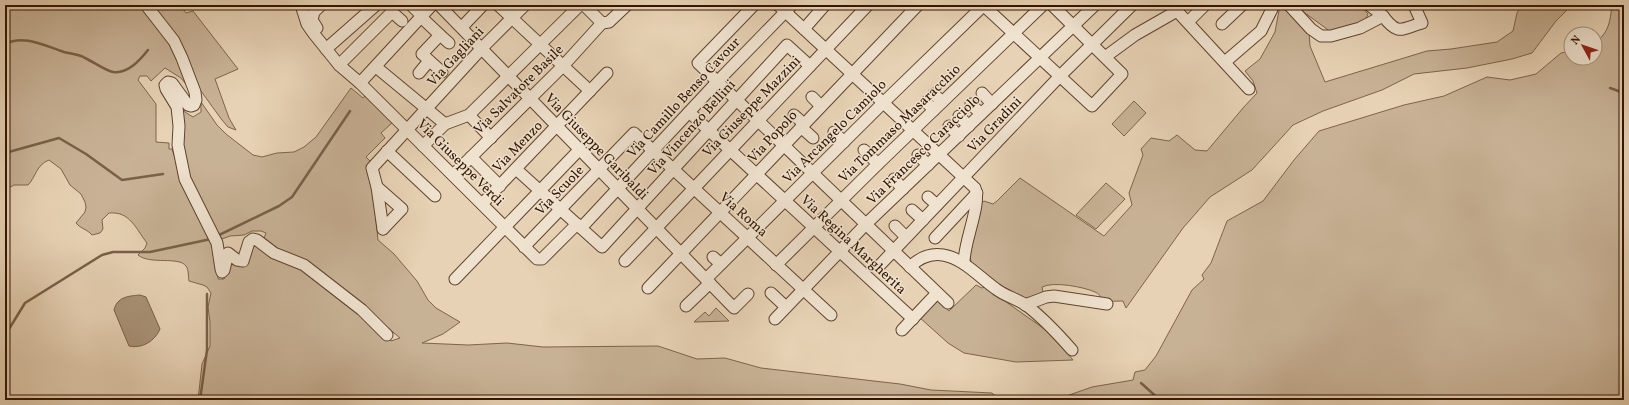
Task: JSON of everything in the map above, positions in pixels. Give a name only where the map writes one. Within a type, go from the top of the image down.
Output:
[{"type":"street","points":[[146,5],[174,42],[193,86],[196,100],[191,106],[188,105],[172,83],[168,82],[165,85],[177,107],[179,126],[178,145],[185,179],[217,243],[222,272],[224,270],[228,253],[236,260],[243,261],[249,242],[257,240],[274,253],[304,266],[362,310],[387,335]]},
{"type":"street","name":"Via Giuseppe Verdi","points":[[301,5],[307,24],[339,65],[360,83],[482,204],[504,228],[537,259],[542,259]]},
{"type":"street","points":[[314,34],[317,28],[312,20],[312,15],[321,5]]},
{"type":"street","points":[[326,49],[376,5]]},
{"type":"street","points":[[411,5],[449,43]]},
{"type":"street","points":[[360,83],[432,5]]},
{"type":"street","name":"Via Giuseppe Garibaldi","points":[[439,5],[734,308],[748,294]]},
{"type":"street","points":[[462,27],[483,5]]},
{"type":"street","points":[[498,5],[590,91]]},
{"type":"street","name":"Via Gagliani","points":[[377,187],[372,168],[406,129],[482,48],[525,5]]},
{"type":"street","points":[[423,146],[445,124],[469,115],[580,5]]},
{"type":"street","points":[[584,5],[602,24]]},
{"type":"street","name":"Via Salvatore Basile","points":[[453,175],[563,66],[602,24],[609,22],[626,5]]},
{"type":"street","points":[[754,5],[701,63],[718,82],[948,304]]},
{"type":"street","points":[[804,28],[825,5]]},
{"type":"street","name":"Via Giuseppe Mazzini","points":[[625,261],[868,5]]},
{"type":"street","name":"Via Popolo","points":[[648,288],[918,5]]},
{"type":"street","points":[[983,5],[996,23],[1014,33],[1092,106],[1122,74],[1052,5]]},
{"type":"street","name":"Via Arcangelo Camiolo","points":[[686,306],[708,281],[717,261],[747,238],[983,5]]},
{"type":"street","name":"Via Tommaso Masaracchio","points":[[776,265],[913,130],[934,102],[1014,33],[1043,5]]},
{"type":"street","name":"Via Francesco Caracciolo","points":[[775,319],[866,224],[1095,5]]},
{"type":"street","name":"Via Gradini","points":[[879,266],[1060,76],[1132,5]]},
{"type":"street","points":[[1188,22],[1205,5]]},
{"type":"street","points":[[1222,24],[1242,5]]},
{"type":"street","points":[[1289,5],[1312,29],[1321,36],[1331,36],[1360,28],[1383,16]]},
{"type":"street","points":[[1369,5],[1383,16],[1393,29],[1398,30],[1422,23],[1414,5]]},
{"type":"street","points":[[1225,62],[1261,31],[1272,6]]},
{"type":"street","points":[[785,7],[804,28],[852,74],[884,102],[975,188],[978,193],[977,202],[964,255],[964,264]]},
{"type":"street","name":"Via Camillo Benso Cavour","points":[[542,259],[618,189],[718,82],[785,7]]},
{"type":"street","points":[[1105,57],[1176,8],[1249,89]]},
{"type":"street","points":[[339,65],[392,12],[402,21]]},
{"type":"street","points":[[440,35],[422,54],[442,72]]},
{"type":"street","name":"Via Vincenzo Bellini","points":[[579,226],[602,247],[787,45],[810,66]]},
{"type":"street","points":[[419,73],[429,60]]},
{"type":"street","points":[[376,67],[445,124]]},
{"type":"street","name":"Via Menzo","points":[[482,204],[607,73]]},
{"type":"street","points":[[982,93],[992,104]]},
{"type":"street","points":[[812,97],[821,106]]},
{"type":"street","points":[[971,104],[981,114]]},
{"type":"street","name":"Via Regina Margherita","points":[[689,112],[913,317]]},
{"type":"street","points":[[469,115],[491,138]]},
{"type":"street","points":[[794,115],[813,138]]},
{"type":"street","points":[[959,116],[969,126]]},
{"type":"street","points":[[949,126],[959,136]]},
{"type":"street","points":[[834,132],[844,142]]},
{"type":"street","name":"Via Roma","points":[[634,135],[654,151],[831,315]]},
{"type":"street","name":"Via Scuole","points":[[524,247],[634,135]]},
{"type":"street","points":[[455,279],[580,149]]},
{"type":"street","points":[[864,150],[878,164]]},
{"type":"street","points":[[387,152],[435,196]]},
{"type":"street","points":[[918,155],[928,165]]},
{"type":"street","points":[[471,157],[500,186]]},
{"type":"street","points":[[516,168],[579,226]]},
{"type":"street","points":[[894,179],[903,189]]},
{"type":"street","points":[[935,238],[978,193]]},
{"type":"street","points":[[928,197],[937,205]]},
{"type":"street","points":[[912,210],[923,220]]},
{"type":"street","points":[[895,226],[906,237]]},
{"type":"street","points":[[910,267],[918,259],[943,251],[964,264],[998,290],[1025,305],[1049,324],[1072,350]]},
{"type":"street","points":[[771,293],[786,307]]},
{"type":"street","points":[[902,330],[937,293]]},
{"type":"street","points":[[1025,305],[1046,297],[1054,296],[1107,304]]},
{"type":"shaded area","points":[[5,5],[141,5],[176,52],[189,88],[181,78],[165,68],[151,81],[147,76],[140,76],[138,80],[156,104],[156,142],[169,143],[169,149],[172,149],[183,183],[214,244],[218,279],[224,279],[230,258],[240,264],[255,242],[310,274],[360,312],[391,341],[400,338],[367,310],[263,241],[266,233],[261,231],[252,231],[244,235],[230,236],[222,239],[197,197],[185,162],[182,106],[185,112],[193,117],[201,112],[201,102],[217,125],[226,134],[253,155],[262,157],[277,153],[294,152],[304,147],[316,137],[351,88],[363,98],[365,96],[393,122],[381,133],[385,138],[366,157],[371,162],[378,240],[394,254],[417,281],[428,300],[436,308],[460,322],[443,334],[422,343],[468,345],[507,343],[543,347],[658,346],[697,359],[725,358],[761,368],[900,384],[931,390],[992,393],[1000,400],[198,400],[202,364],[210,346],[210,322],[208,307],[211,293],[207,287],[189,281],[188,269],[182,263],[177,261],[150,260],[138,255],[145,248],[147,243],[132,222],[122,215],[109,213],[102,220],[103,229],[100,233],[92,235],[78,225],[76,223],[85,212],[85,202],[81,194],[70,185],[61,169],[49,160],[41,165],[28,185],[14,185],[5,190]]},
{"type":"shaded area","points":[[151,5],[180,5],[186,13],[193,11],[238,69],[215,79],[229,118],[236,130],[228,127],[198,87]]},
{"type":"shaded area","points":[[1280,5],[1285,5],[1309,32],[1310,46],[1325,82],[1427,51],[1497,42],[1513,31],[1517,13],[1521,5],[1572,5],[1556,21],[1532,53],[1512,59],[1467,68],[1414,74],[1382,90],[1323,111],[1293,125],[1252,170],[1210,197],[1183,228],[1126,308],[1123,301],[1108,301],[1090,290],[1061,285],[1047,285],[1042,287],[1043,292],[1041,294],[1024,299],[993,282],[971,262],[970,256],[980,204],[984,201],[993,204],[1020,178],[1104,236],[1132,205],[1129,193],[1143,155],[1141,149],[1151,138],[1169,141],[1177,135],[1195,150],[1207,151],[1257,93],[1253,81],[1245,71],[1260,59],[1275,32]]},
{"type":"shaded area","points":[[1294,5],[1360,5],[1368,14],[1362,22],[1358,24],[1331,32]]},
{"type":"shaded area","points":[[1612,5],[1624,5],[1624,400],[1055,400],[1092,387],[1133,380],[1135,372],[1145,370],[1156,356],[1192,290],[1204,279],[1202,275],[1211,263],[1227,221],[1263,201],[1294,160],[1319,131],[1404,105],[1444,96],[1487,77],[1510,80],[1536,74],[1561,53],[1563,53],[1563,66],[1603,66],[1603,35],[1608,26]]},
{"type":"shaded area","points":[[1134,101],[1146,113],[1124,136],[1112,124]]},
{"type":"shaded area","points":[[1106,183],[1125,199],[1096,229],[1076,215]]},
{"type":"shaded area","points":[[976,285],[982,288],[985,287],[1050,333],[1073,360],[1016,362],[964,353],[948,343],[919,317],[936,299],[949,311]]},
{"type":"shaded area","points":[[140,295],[146,297],[160,329],[155,337],[148,343],[134,347],[129,346],[114,310],[115,306],[120,300],[127,297]]},
{"type":"shaded area","points":[[716,308],[729,321],[694,322],[705,312],[709,316]]},
{"type":"waterway","points":[[5,44],[20,40],[42,44],[88,59],[113,72],[129,69],[148,50]]},
{"type":"waterway","points":[[1610,88],[1624,93]]},
{"type":"waterway","points":[[217,236],[279,206],[292,197],[350,111]]},
{"type":"waterway","points":[[5,153],[59,138],[86,154],[122,180],[163,174]]},
{"type":"waterway","points":[[5,333],[25,303],[102,255],[113,252],[150,252],[211,239]]},
{"type":"waterway","points":[[200,400],[207,350],[207,294]]},
{"type":"waterway","points":[[1141,383],[1160,400]]}]
